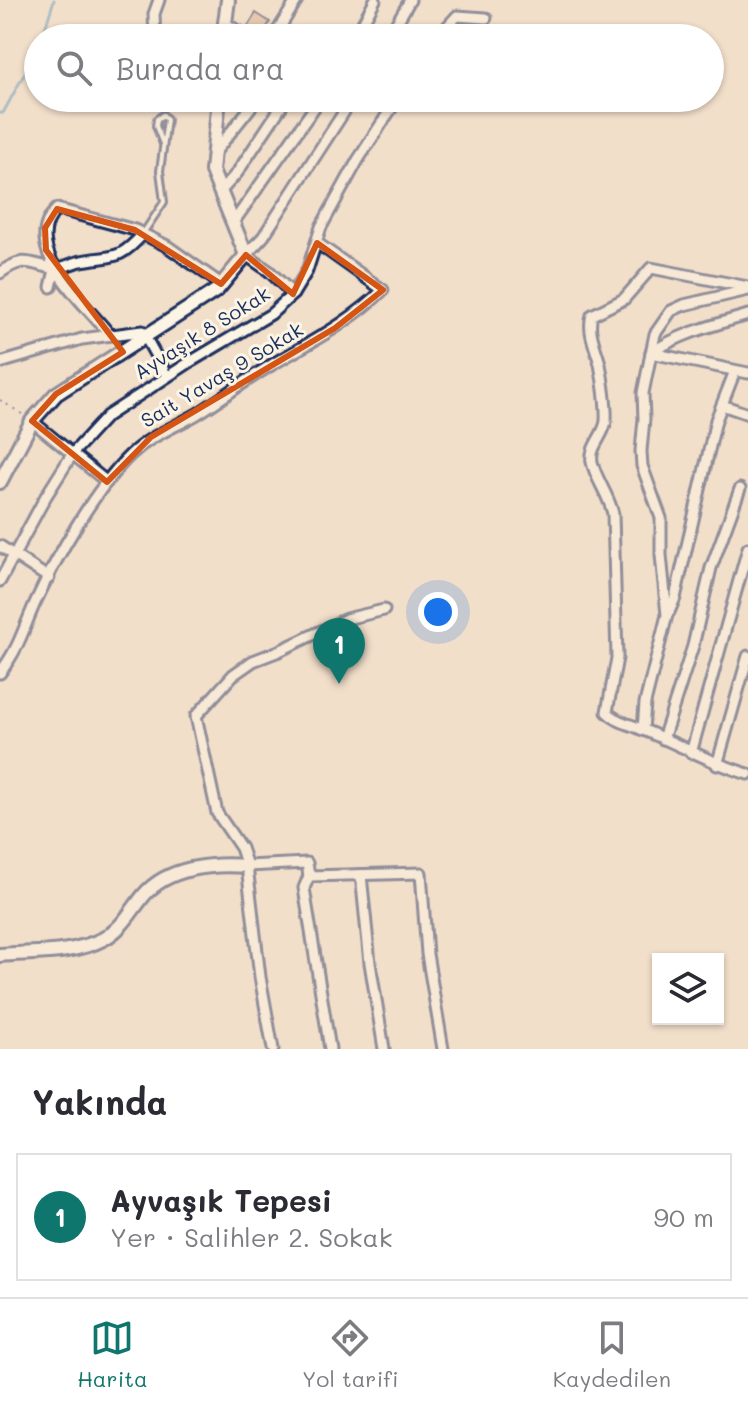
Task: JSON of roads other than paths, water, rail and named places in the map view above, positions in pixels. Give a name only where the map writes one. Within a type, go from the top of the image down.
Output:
[{"type":"street","points":[[154,24],[159,0]]},
{"type":"street","points":[[224,23],[228,0]]},
{"type":"street","points":[[282,24],[297,0]]},
{"type":"street","points":[[396,24],[410,0]]},
{"type":"street","points":[[362,24],[373,1]]},
{"type":"street","points":[[450,24],[457,16],[486,18]]},
{"type":"street","points":[[218,112],[212,171],[220,192],[246,255],[293,294]]},
{"type":"street","points":[[212,155],[247,112]]},
{"type":"street","points":[[220,192],[237,173],[278,112]]},
{"type":"street","points":[[233,223],[311,112]]},
{"type":"street","points":[[0,482],[32,421],[56,394],[147,337],[221,284],[263,237],[341,112]]},
{"type":"street","name":"Ayvaşık 8 Sokak","points":[[0,581],[73,453],[107,416],[271,314],[293,294],[307,271],[321,227],[389,112]]},
{"type":"street","points":[[110,335],[55,270],[46,250],[44,238],[49,219],[57,209],[143,234],[167,246],[221,284]]},
{"type":"street","points":[[0,273],[10,266],[28,261],[55,270],[76,262],[121,255],[143,234]]},
{"type":"street","name":"Sait Yavaş 9 Sokak","points":[[0,673],[17,650],[35,603],[80,522],[127,458],[151,437],[196,414],[362,311],[383,290],[317,243]]},
{"type":"street","points":[[747,772],[717,765],[643,730],[616,721],[607,712],[617,658],[613,528],[611,503],[592,461],[592,450],[606,422],[600,367],[589,323],[592,315],[624,299],[651,268],[748,288]]},
{"type":"street","points":[[51,287],[55,270]]},
{"type":"street","points":[[667,615],[661,518],[642,466],[641,451],[643,393],[655,334],[671,311],[748,288]]},
{"type":"street","points":[[651,353],[667,342],[708,325],[748,315]]},
{"type":"street","points":[[0,363],[82,339],[142,331],[167,376]]},
{"type":"street","points":[[651,353],[748,373]]},
{"type":"street","points":[[643,730],[645,703],[667,615],[675,598],[703,472],[735,371]]},
{"type":"street","points":[[722,405],[748,414]]},
{"type":"street","points":[[32,421],[107,482]]},
{"type":"street","points":[[663,739],[693,646],[711,568],[740,489]]},
{"type":"street","points":[[0,546],[49,578]]},
{"type":"street","points":[[691,753],[748,548]]},
{"type":"street","points":[[273,1049],[260,977],[247,866],[241,848],[217,813],[196,716],[233,675],[253,661],[346,619],[384,610]]},
{"type":"street","points":[[717,765],[748,656]]},
{"type":"street","points":[[0,955],[88,945],[117,929],[146,893],[173,875],[211,864],[307,863],[309,876],[304,888],[330,1049]]},
{"type":"street","points":[[309,876],[421,873],[427,954],[443,1049]]},
{"type":"street","points":[[361,875],[370,963],[384,1049]]},
{"type":"lane","points":[[143,234],[164,202],[160,171],[164,146],[167,119],[163,115],[157,119],[156,126],[164,146]]},
{"type":"waterway","points":[[46,24],[54,0]]},
{"type":"waterway","points":[[0,113],[3,113],[24,75]]},
{"type":"place","name":"Ayvaşık Tepesi","points":[[339,684]]}]
